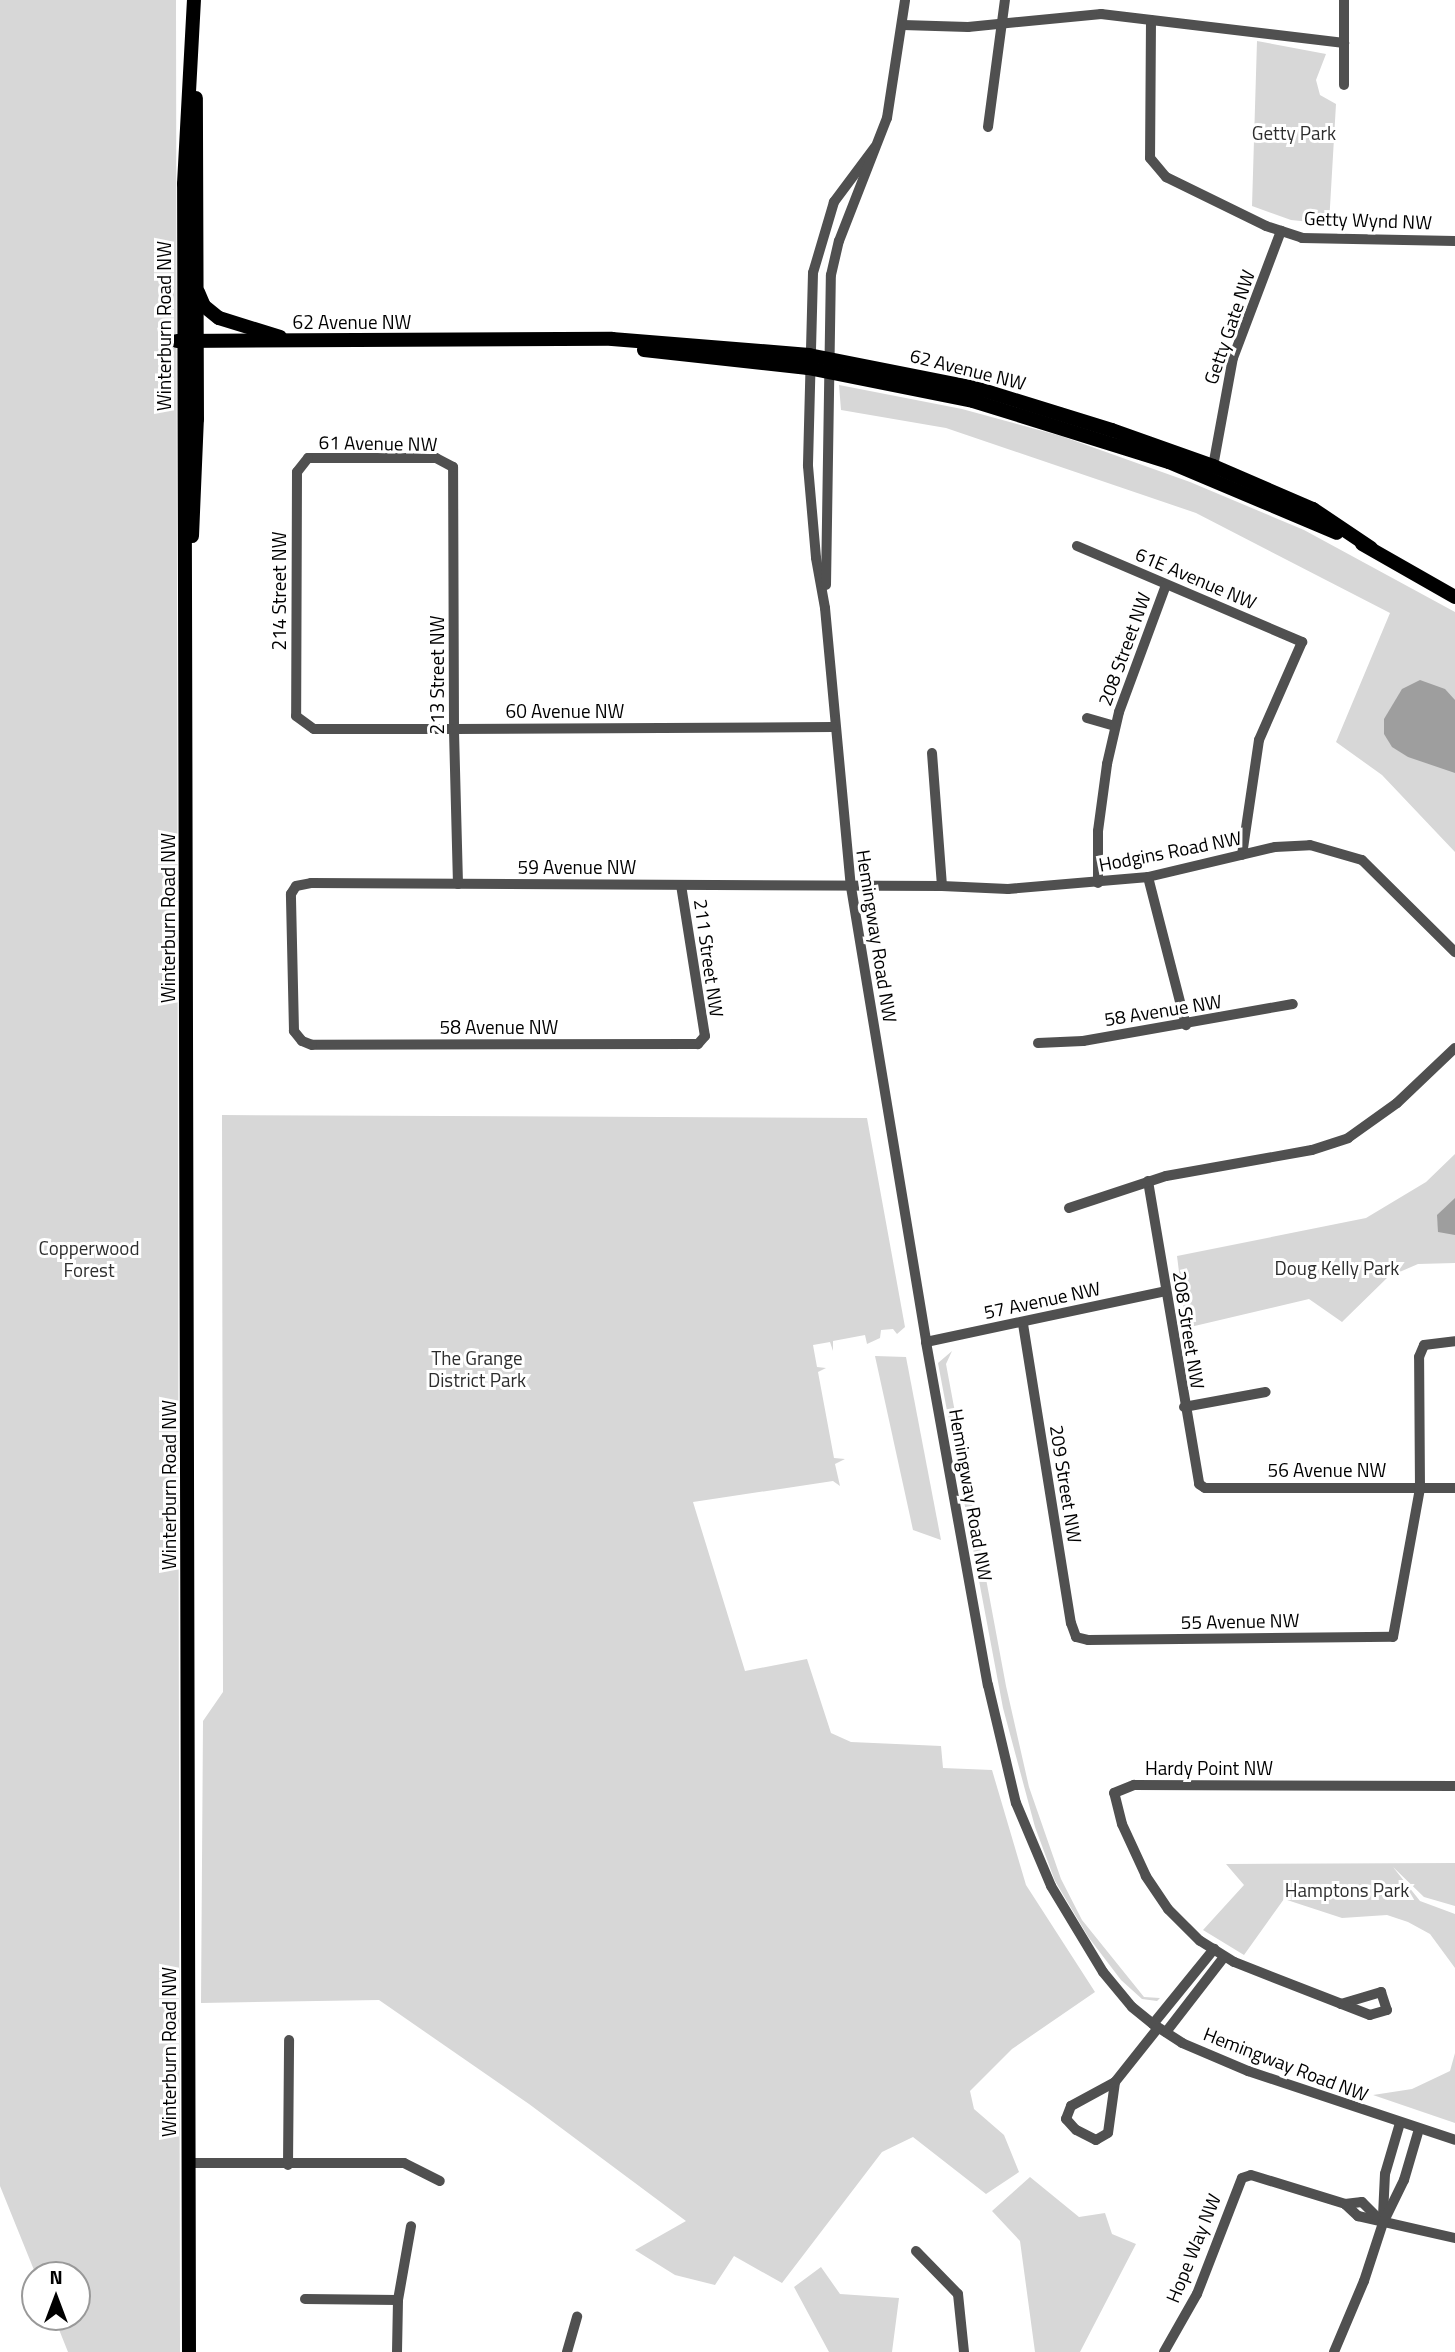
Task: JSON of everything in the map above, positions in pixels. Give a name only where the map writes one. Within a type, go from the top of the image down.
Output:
[{"type":"main road","name":"Winterburn Road NW","points":[[189,2352],[185,149],[194,0]]},
{"type":"main road","name":"Winterburn Road NW","points":[[186,341],[197,288],[193,34]]},
{"type":"main road","points":[[197,288],[204,306],[219,318],[295,341]]},
{"type":"main road","name":"62 Avenue NW","points":[[186,341],[527,342],[808,361],[829,365],[984,404],[1212,472],[1313,509],[1371,548],[1455,597]]},
{"type":"street","name":"Hemingway Road NW","points":[[825,608],[831,275],[839,241],[893,94],[905,0]]},
{"type":"street","points":[[988,127],[1005,0]]},
{"type":"street","points":[[1344,0],[1344,85]]},
{"type":"street","points":[[902,25],[1002,24],[1084,14],[1344,43]]},
{"type":"street","name":"Getty Wynd NW","points":[[1152,20],[1150,158],[1155,168],[1281,231],[1320,240],[1455,241]]},
{"type":"street","name":"Hemingway Road NW","points":[[874,147],[847,180],[824,229],[813,273],[808,361],[808,466],[825,608],[833,727],[851,887],[926,1342],[988,1685],[1016,1803],[1051,1886],[1103,1972],[1132,2007],[1159,2028],[1248,2071],[1455,2140]]},
{"type":"street","name":"Getty Gate NW","points":[[1212,472],[1233,358],[1281,231]]},
{"type":"street","name":"61 Avenue NW","points":[[302,462],[436,458],[453,467]]},
{"type":"street","name":"214 Street NW","points":[[299,721],[297,472],[302,462]]},
{"type":"street","name":"213 Street NW","points":[[453,467],[454,729],[458,884]]},
{"type":"street","name":"61E Avenue NW","points":[[1076,546],[1303,642],[1259,740],[1242,855]]},
{"type":"street","name":"208 Street NW","points":[[1098,883],[1100,801],[1115,726],[1166,584]]},
{"type":"street","name":"208 Street NW","points":[[1087,718],[1115,726]]},
{"type":"street","name":"60 Avenue NW","points":[[299,721],[314,729],[833,727]]},
{"type":"street","points":[[932,753],[942,886]]},
{"type":"street","name":"Hodgins Road NW","points":[[851,887],[942,886],[1008,889],[1098,883],[1148,877],[1242,855],[1310,845],[1346,852],[1390,883],[1455,952]]},
{"type":"street","points":[[1148,877],[1185,1025]]},
{"type":"street","name":"59 Avenue NW","points":[[294,1031],[291,894],[304,884],[851,887]]},
{"type":"street","name":"211 Street NW","points":[[681,886],[705,1036]]},
{"type":"street","name":"58 Avenue NW","points":[[1038,1043],[1185,1025],[1293,1004]]},
{"type":"street","name":"58 Avenue NW","points":[[294,1031],[302,1041],[312,1045],[698,1044],[705,1036]]},
{"type":"street","points":[[1069,1208],[1148,1181],[1312,1150],[1348,1138],[1397,1103],[1455,1048]]},
{"type":"street","name":"208 Street NW","points":[[1148,1181],[1199,1484]]},
{"type":"street","name":"57 Avenue NW","points":[[926,1342],[1023,1324],[1166,1291]]},
{"type":"street","name":"209 Street NW","points":[[1023,1324],[1071,1623],[1076,1637],[1088,1640]]},
{"type":"street","points":[[1420,1488],[1419,1357],[1424,1345],[1455,1341]]},
{"type":"street","points":[[1184,1407],[1266,1392]]},
{"type":"street","name":"56 Avenue NW","points":[[1199,1484],[1205,1488],[1455,1488]]},
{"type":"street","name":"55 Avenue NW","points":[[1088,1640],[1393,1637],[1420,1488]]},
{"type":"street","name":"Hardy Point NW","points":[[1341,2004],[1224,1956],[1168,1909],[1146,1876],[1114,1799],[1118,1788],[1455,1786]]},
{"type":"street","points":[[1159,2028],[1214,1949]]},
{"type":"street","points":[[1115,2082],[1108,2133],[1096,2140],[1076,2130],[1066,2119],[1071,2106],[1115,2082],[1224,1956]]},
{"type":"street","points":[[288,2165],[289,2040]]},
{"type":"street","points":[[1382,2223],[1385,2174],[1400,2123]]},
{"type":"street","points":[[1334,2352],[1364,2281],[1382,2223],[1404,2180],[1419,2129]]},
{"type":"street","points":[[188,2163],[404,2163],[440,2180]]},
{"type":"street","name":"Hope Way NW","points":[[1164,2352],[1196,2294],[1242,2178],[1251,2175],[1345,2204],[1358,2216],[1382,2223],[1455,2238]]},
{"type":"street","points":[[397,2352],[398,2300],[411,2226]]},
{"type":"street","points":[[916,2251],[958,2294],[964,2352]]},
{"type":"street","points":[[305,2299],[398,2300]]},
{"type":"street","points":[[566,2352],[577,2316]]},
{"type":"green space","name":"Copperwood Forest","points":[[0,0],[176,0],[180,2352],[68,2352],[60,2331],[91,2331],[91,2261],[30,2261],[0,2186]]},
{"type":"green space","name":"Getty Park","points":[[1257,41],[1326,54],[1316,80],[1320,95],[1336,104],[1329,224],[1291,220],[1252,206]]},
{"type":"green space","points":[[839,385],[962,409],[1061,436],[1190,482],[1304,530],[1455,612],[1455,852],[1382,775],[1336,742],[1390,613],[1196,513],[946,428],[841,410]]},
{"type":"green space","name":"The Grange District Park","points":[[222,1115],[867,1118],[905,1327],[897,1334],[893,1329],[881,1330],[880,1338],[867,1344],[865,1335],[833,1341],[833,1351],[830,1342],[813,1345],[817,1367],[826,1368],[818,1372],[834,1458],[845,1459],[835,1464],[840,1486],[833,1481],[693,1502],[745,1671],[807,1659],[831,1733],[851,1742],[941,1746],[943,1768],[992,1770],[1026,1885],[1095,1992],[1012,2049],[970,2091],[974,2109],[1004,2135],[1019,2172],[986,2194],[913,2137],[882,2152],[782,2283],[734,2256],[715,2285],[675,2275],[635,2250],[686,2221],[529,2104],[379,2000],[201,2003],[203,1721],[223,1692]]},
{"type":"green space","name":"Doug Kelly Park","points":[[1455,1154],[1455,1263],[1418,1264],[1388,1277],[1342,1322],[1309,1299],[1186,1328],[1177,1256],[1366,1218],[1426,1182]]},
{"type":"green space","points":[[952,1351],[946,1364],[1006,1686],[1029,1787],[1061,1879],[1082,1920],[1144,1997],[1160,1998],[1157,2001],[1142,1999],[1121,1980],[1089,1938],[1055,1881],[1035,1827],[1003,1708],[938,1363]]},
{"type":"green space","points":[[875,1356],[906,1357],[941,1540],[913,1530]]},
{"type":"green space","name":"Hamptons Park","points":[[1455,1863],[1455,1906],[1424,1897],[1393,1867],[1420,1901],[1455,1914],[1455,1968],[1430,1934],[1408,1922],[1387,1915],[1342,1918],[1284,1899],[1244,1955],[1203,1930],[1244,1885],[1226,1864]]},
{"type":"green space","points":[[1455,2053],[1455,2123],[1373,2095],[1412,2089],[1450,2071]]},
{"type":"green space","points":[[1030,2177],[1079,2217],[1105,2213],[1112,2234],[1136,2244],[1080,2352],[1035,2352],[1020,2241],[992,2211]]},
{"type":"green space","points":[[821,2267],[840,2294],[899,2298],[892,2352],[829,2352],[794,2287]]},
{"type":"shaded area","points":[[1420,680],[1445,689],[1455,700],[1455,773],[1408,757],[1392,747],[1384,734],[1384,719],[1402,689]]},
{"type":"shaded area","points":[[1455,1198],[1455,1235],[1438,1232],[1437,1215]]}]
